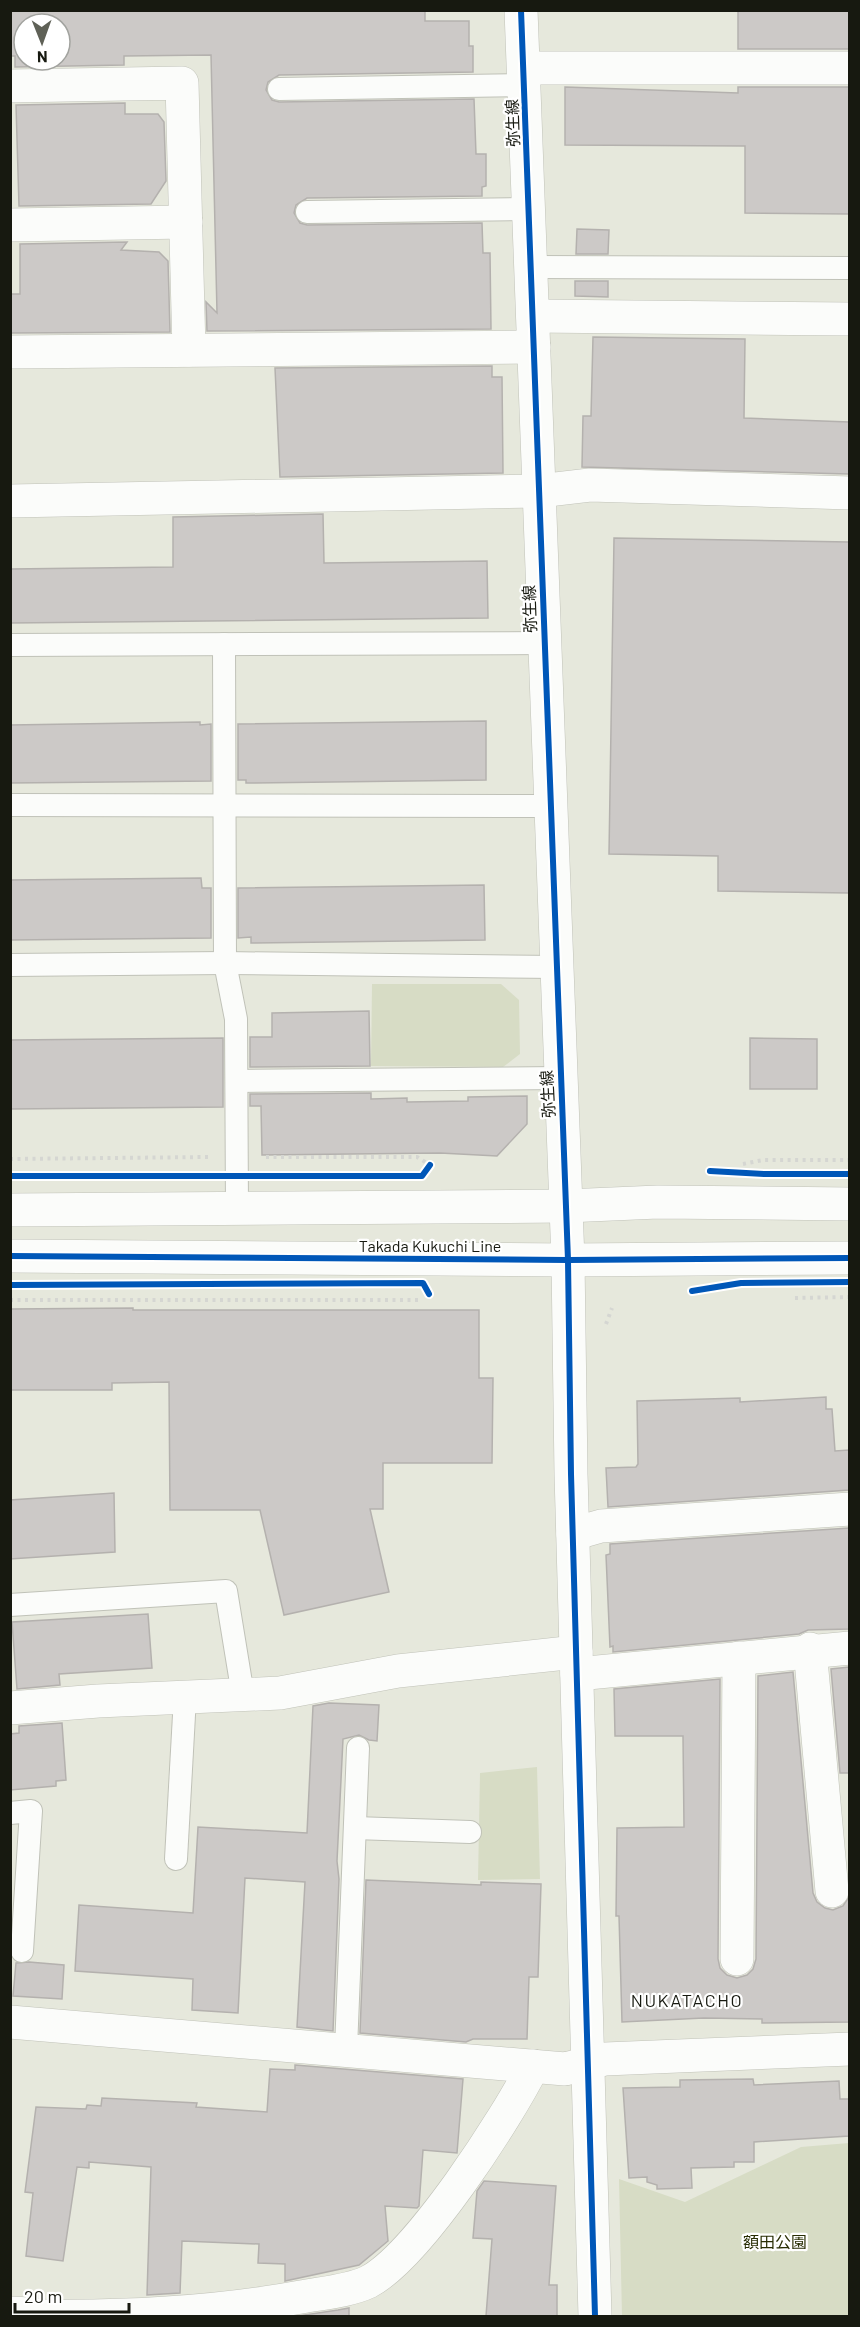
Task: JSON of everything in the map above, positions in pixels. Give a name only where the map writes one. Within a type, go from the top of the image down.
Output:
[{"type":"street","name":"弥生線","points":[[521,10],[568,1260],[573,1534],[595,2316]]},
{"type":"street","points":[[524,76],[849,68]]},
{"type":"street","points":[[10,86],[182,83],[189,350]]},
{"type":"street","points":[[10,225],[186,222]]},
{"type":"street","points":[[10,352],[189,350],[533,332],[849,320]]},
{"type":"street","points":[[10,501],[539,491],[590,485],[849,493]]},
{"type":"street","points":[[10,1210],[566,1206],[658,1202],[849,1204]]},
{"type":"street","name":"Takada Kukuchi Line","points":[[10,1256],[568,1260],[849,1258]]},
{"type":"street","points":[[573,1534],[601,1526],[849,1509]]},
{"type":"street","points":[[10,1708],[280,1693],[398,1671],[739,1658],[810,1649],[849,1648]]},
{"type":"street","points":[[810,1649],[837,1826],[832,1890]]},
{"type":"street","points":[[737,1959],[739,1658]]},
{"type":"street","points":[[10,2022],[565,2069],[605,2059],[849,2049]]},
{"type":"street","points":[[10,2313],[45,2316],[206,2309],[280,2301],[332,2292],[368,2282],[396,2260],[442,2205],[510,2109],[533,2066]]},
{"type":"lane","points":[[279,89],[524,76]]},
{"type":"lane","points":[[307,212],[529,209]]},
{"type":"lane","points":[[531,267],[849,268]]},
{"type":"lane","points":[[10,645],[544,643]]},
{"type":"lane","points":[[224,644],[225,963],[236,1019],[237,1210]]},
{"type":"lane","points":[[10,805],[550,806]]},
{"type":"lane","points":[[10,965],[225,963],[556,967]]},
{"type":"lane","points":[[237,1081],[560,1078]]},
{"type":"lane","points":[[10,1605],[226,1591],[243,1695]]},
{"type":"lane","points":[[177,1859],[185,1697]]},
{"type":"lane","points":[[346,2049],[358,1748]]},
{"type":"lane","points":[[10,1813],[31,1811],[22,1951]]},
{"type":"lane","points":[[355,1828],[470,1832]]},
{"type":"path","points":[[742,1164],[763,1160],[849,1160]]},
{"type":"path","points":[[10,1300],[422,1299]]},
{"type":"green space","points":[[372,984],[501,984],[519,1000],[520,1054],[503,1067],[371,1066]]},
{"type":"green space","points":[[537,1767],[540,1879],[478,1880],[480,1773]]},
{"type":"green space","name":"額田公園","points":[[849,2143],[849,2316],[622,2316],[619,2179],[685,2202],[801,2147]]},
{"type":"building","points":[[10,10],[425,10],[425,21],[469,21],[469,46],[473,46],[473,72],[279,75],[268,82],[266,90],[272,100],[279,102],[474,99],[476,154],[486,154],[486,186],[482,187],[482,196],[307,198],[296,205],[294,213],[300,223],[307,225],[482,223],[483,253],[490,253],[491,329],[207,331],[206,302],[217,313],[211,55],[124,56],[124,65],[72,66],[72,12],[12,12],[12,56],[10,56]]},
{"type":"building","points":[[738,10],[849,10],[849,49],[738,49]]},
{"type":"building","points":[[565,87],[738,93],[738,87],[849,87],[849,214],[745,213],[745,146],[565,145]]},
{"type":"building","points":[[125,103],[125,114],[158,114],[164,122],[166,181],[151,204],[19,206],[16,105]]},
{"type":"building","points":[[577,229],[609,230],[608,254],[576,254]]},
{"type":"building","points":[[127,242],[121,250],[159,252],[168,261],[170,332],[10,333],[10,294],[20,294],[20,244]]},
{"type":"building","points":[[575,281],[608,281],[608,297],[575,296]]},
{"type":"building","points":[[593,337],[745,339],[744,418],[849,422],[849,474],[582,467],[583,416],[591,416]]},
{"type":"building","points":[[492,366],[492,377],[502,377],[503,473],[280,477],[275,368]]},
{"type":"building","points":[[323,514],[324,563],[487,561],[488,618],[10,623],[10,569],[173,567],[173,517]]},
{"type":"building","points":[[614,538],[849,542],[849,893],[718,891],[718,856],[609,854]]},
{"type":"building","points":[[486,721],[486,780],[246,783],[246,780],[238,780],[238,724]]},
{"type":"building","points":[[200,722],[200,725],[211,724],[211,781],[10,783],[10,725]]},
{"type":"building","points":[[201,878],[202,888],[211,888],[211,938],[10,940],[10,880]]},
{"type":"building","points":[[484,885],[485,940],[251,943],[251,937],[238,938],[238,888]]},
{"type":"building","points":[[369,1011],[370,1066],[250,1067],[250,1037],[272,1037],[272,1013]]},
{"type":"building","points":[[223,1038],[223,1107],[10,1109],[10,1040]]},
{"type":"building","points":[[750,1038],[817,1039],[817,1089],[750,1089]]},
{"type":"building","points":[[371,1093],[371,1099],[407,1098],[407,1102],[468,1101],[468,1097],[527,1096],[527,1124],[497,1156],[440,1153],[262,1155],[261,1106],[250,1106],[250,1094]]},
{"type":"building","points":[[133,1308],[133,1310],[479,1310],[479,1378],[493,1378],[492,1463],[383,1463],[383,1509],[370,1509],[389,1592],[284,1615],[260,1510],[170,1510],[169,1382],[112,1383],[112,1390],[10,1390],[10,1309]]},
{"type":"building","points":[[826,1397],[826,1409],[832,1409],[835,1451],[849,1450],[849,1490],[608,1507],[606,1468],[636,1467],[638,1464],[637,1401],[740,1398],[740,1402]]},
{"type":"building","points":[[114,1493],[115,1552],[10,1559],[10,1500]]},
{"type":"building","points":[[849,1528],[849,1629],[808,1630],[799,1634],[613,1652],[613,1646],[610,1647],[606,1555],[610,1554],[610,1544]]},
{"type":"building","points":[[148,1614],[152,1668],[59,1674],[60,1685],[17,1689],[12,1622]]},
{"type":"building","points":[[849,1667],[849,1773],[840,1773],[831,1669]]},
{"type":"building","points":[[793,1672],[813,1893],[817,1902],[833,1910],[843,1906],[849,1897],[849,2022],[762,2023],[762,2019],[704,2018],[622,2022],[619,1916],[616,1916],[617,1828],[684,1827],[683,1736],[615,1736],[614,1689],[720,1679],[718,1959],[720,1968],[727,1975],[737,1978],[747,1975],[753,1969],[756,1959],[758,1676]]},
{"type":"building","points":[[329,1703],[379,1705],[377,1741],[359,1735],[343,1739],[337,1861],[339,1879],[333,2031],[297,2027],[305,1882],[245,1878],[238,2013],[192,2010],[193,1979],[75,1971],[79,1905],[193,1913],[198,1827],[307,1833],[313,1706]]},
{"type":"building","points":[[62,1723],[66,1780],[56,1781],[56,1786],[10,1790],[10,1734],[19,1733],[19,1726]]},
{"type":"building","points":[[366,1880],[481,1885],[481,1882],[541,1884],[538,1977],[529,1977],[527,2039],[473,2039],[466,2042],[360,2033]]},
{"type":"building","points":[[16,1963],[64,1965],[62,1999],[13,1996]]},
{"type":"building","points":[[295,2065],[463,2079],[457,2153],[423,2150],[419,2206],[417,2208],[385,2206],[388,2241],[359,2265],[285,2281],[285,2264],[258,2263],[259,2244],[182,2241],[180,2293],[147,2295],[151,2167],[89,2162],[89,2168],[77,2167],[63,2261],[26,2256],[33,2193],[25,2192],[36,2107],[86,2109],[87,2105],[101,2106],[102,2098],[197,2103],[196,2107],[267,2112],[270,2069],[295,2070]]},
{"type":"building","points":[[753,2079],[754,2085],[839,2081],[840,2099],[849,2099],[849,2136],[754,2142],[754,2162],[734,2162],[734,2167],[691,2168],[692,2188],[657,2189],[657,2185],[647,2182],[647,2177],[629,2178],[623,2088],[680,2087],[680,2080]]},
{"type":"building","points":[[484,2181],[556,2186],[549,2285],[557,2285],[557,2316],[486,2316],[492,2239],[473,2238],[477,2191]]},
{"type":"building","points":[[349,2308],[349,2316],[298,2316],[338,2310]]},
{"type":"cycle path","points":[[521,10],[568,1260],[571,1474],[595,2316]]},
{"type":"cycle path","points":[[10,1176],[422,1176],[430,1165]]},
{"type":"cycle path","points":[[710,1171],[764,1174],[850,1174]]},
{"type":"cycle path","points":[[10,1256],[568,1260],[850,1258]]},
{"type":"cycle path","points":[[692,1291],[741,1283],[850,1282]]},
{"type":"cycle path","points":[[10,1285],[423,1283],[429,1294]]},
{"type":"district","name":"NUKATACHO","points":[[687,2000]]}]
